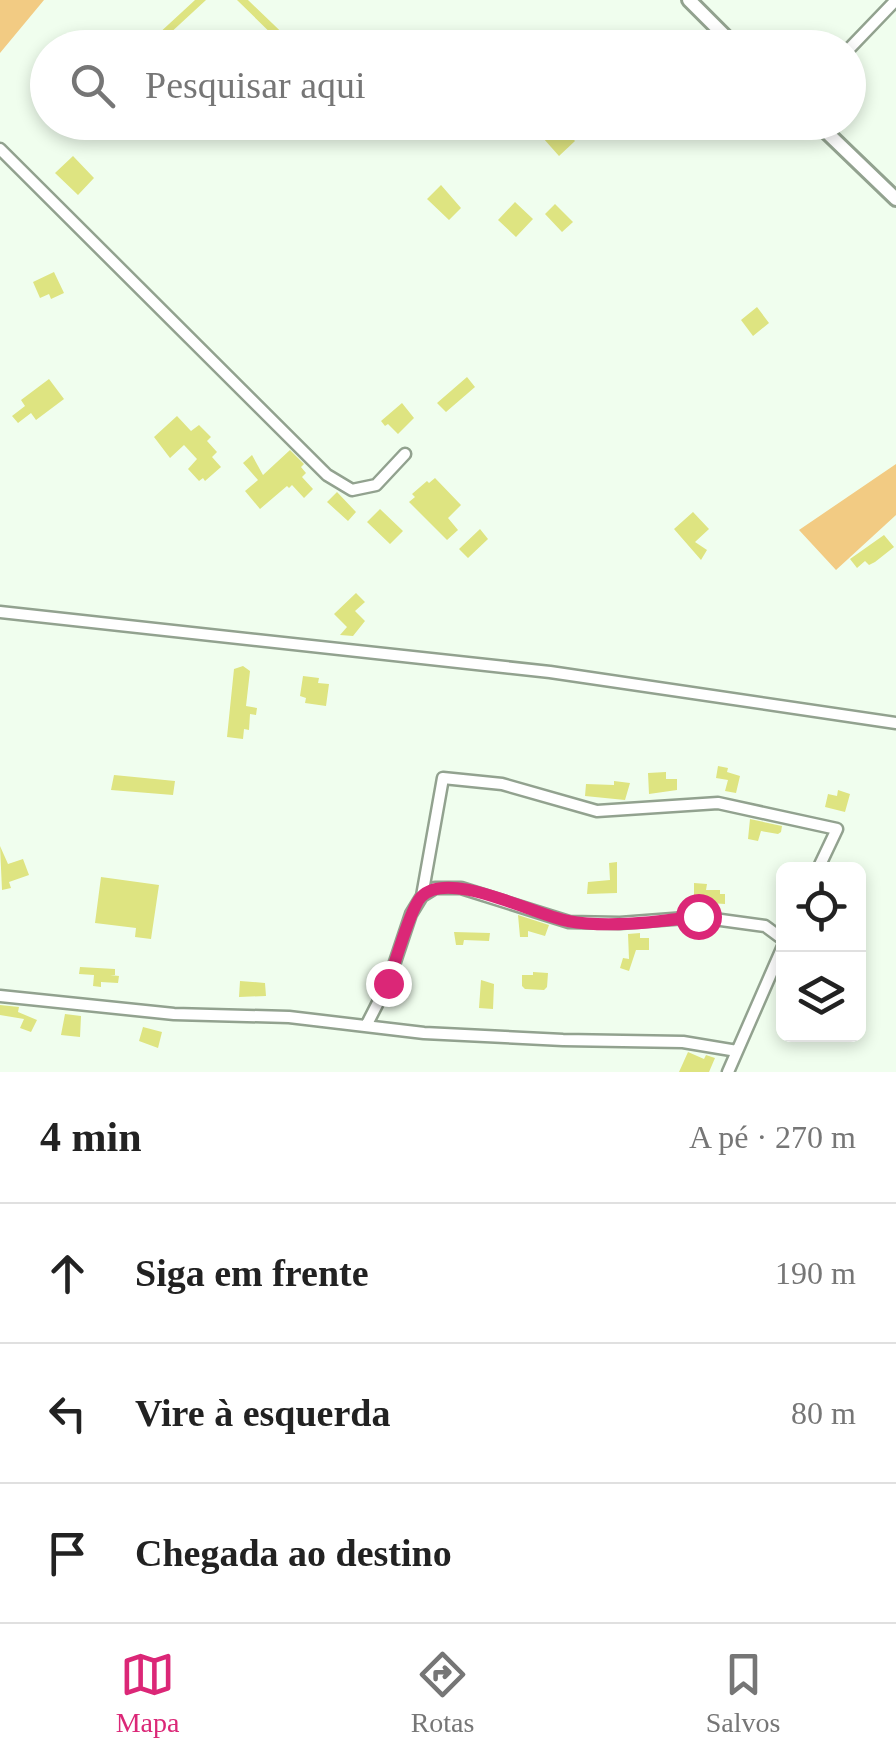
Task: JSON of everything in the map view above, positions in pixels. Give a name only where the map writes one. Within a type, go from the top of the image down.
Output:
[{"type":"street","points":[[688,0],[718,30]]},
{"type":"street","points":[[866,31],[896,0]]},
{"type":"street","points":[[835,140],[896,199]]},
{"type":"street","points":[[0,149],[229,373],[327,475],[352,490],[376,485],[405,454]]},
{"type":"street","points":[[0,612],[550,672],[896,723]]},
{"type":"street","points":[[366,1026],[388,983],[411,914],[422,896],[443,778],[502,784],[597,811],[718,803],[836,829],[822,862]]},
{"type":"street","points":[[422,896],[435,888],[462,888],[569,922],[698,916],[765,926],[776,935]]},
{"type":"street","points":[[728,1072],[780,952]]},
{"type":"street","points":[[0,996],[174,1014],[289,1017],[424,1033],[683,1042],[737,1050]]},
{"type":"shaded area","points":[[0,0],[44,0],[0,53]]},
{"type":"shaded area","points":[[896,464],[896,515],[836,570],[799,530]]},
{"type":"building","points":[[195,0],[206,0],[174,30],[162,30]]},
{"type":"building","points":[[237,0],[248,0],[279,30],[268,30]]},
{"type":"building","points":[[545,140],[574,140],[575,141],[559,156]]},
{"type":"building","points":[[73,156],[94,178],[78,195],[55,173]]},
{"type":"building","points":[[441,185],[461,208],[449,220],[427,199]]},
{"type":"building","points":[[515,202],[533,219],[516,237],[498,220]]},
{"type":"building","points":[[555,204],[573,222],[562,232],[545,214]]},
{"type":"building","points":[[54,272],[64,293],[51,299],[49,294],[40,298],[33,282]]},
{"type":"building","points":[[757,307],[769,323],[753,336],[741,320]]},
{"type":"building","points":[[467,377],[475,387],[446,412],[437,403]]},
{"type":"building","points":[[49,379],[64,399],[36,420],[31,413],[18,423],[12,416],[25,406],[21,400]]},
{"type":"building","points":[[402,403],[414,418],[398,434],[381,421]]},
{"type":"building","points":[[177,416],[191,431],[199,425],[211,437],[207,441],[217,452],[212,457],[221,467],[205,481],[199,481],[188,469],[197,459],[184,445],[170,458],[154,437]]},
{"type":"building","points":[[290,450],[304,464],[301,467],[306,473],[302,477],[313,489],[304,498],[292,485],[287,486],[260,509],[245,491],[258,480],[243,463],[252,455],[263,475]]},
{"type":"building","points":[[435,478],[461,505],[448,518],[458,530],[447,540],[409,502],[415,497],[412,494]]},
{"type":"building","points":[[337,492],[356,512],[348,521],[327,502]]},
{"type":"building","points":[[380,509],[403,531],[390,544],[367,522]]},
{"type":"building","points":[[693,512],[709,529],[695,542],[707,550],[701,560],[674,529]]},
{"type":"building","points":[[480,529],[488,539],[468,558],[459,549]]},
{"type":"building","points":[[884,535],[894,547],[875,562],[869,565],[865,561],[857,568],[850,559]]},
{"type":"building","points":[[356,593],[365,602],[355,611],[365,621],[353,636],[340,635],[347,627],[334,614]]},
{"type":"building","points":[[243,666],[250,671],[246,706],[257,708],[256,715],[250,714],[249,730],[244,729],[243,739],[227,737],[234,669]]},
{"type":"building","points":[[303,676],[329,684],[326,706],[305,703],[306,698],[300,696]]},
{"type":"building","points":[[718,766],[740,776],[736,793],[725,791],[728,780],[716,778]]},
{"type":"building","points":[[666,772],[666,779],[677,779],[677,790],[649,794],[648,773]]},
{"type":"building","points":[[114,775],[175,781],[173,795],[111,790]]},
{"type":"building","points":[[614,781],[630,783],[625,800],[585,796],[586,784],[614,785]]},
{"type":"building","points":[[838,790],[850,794],[845,812],[825,807],[828,794],[837,796]]},
{"type":"building","points":[[750,819],[782,826],[781,832],[761,831],[758,841],[748,839]]},
{"type":"building","points":[[0,846],[8,864],[23,859],[29,875],[9,882],[11,888],[2,890]]},
{"type":"building","points":[[617,862],[617,893],[587,894],[588,882],[610,880],[609,863]]},
{"type":"building","points":[[101,877],[159,885],[151,939],[135,937],[136,928],[95,923]]},
{"type":"building","points":[[694,883],[707,884],[706,890],[720,890],[720,894],[725,894],[725,904],[694,902]]},
{"type":"building","points":[[518,915],[549,925],[545,936],[528,931],[528,937],[520,937]]},
{"type":"building","points":[[454,932],[490,933],[489,941],[464,940],[463,945],[456,945]]},
{"type":"building","points":[[640,933],[640,938],[649,938],[649,950],[636,950],[629,971],[620,968],[623,958],[629,959],[628,934]]},
{"type":"building","points":[[80,967],[115,969],[115,975],[110,975],[119,976],[118,983],[101,982],[101,987],[93,986],[94,975],[79,974]]},
{"type":"building","points":[[548,973],[544,990],[522,986],[522,975]]},
{"type":"building","points":[[481,980],[494,984],[493,1009],[479,1008]]},
{"type":"building","points":[[240,981],[265,983],[266,996],[239,997]]},
{"type":"building","points":[[0,1005],[19,1007],[18,1012],[37,1020],[31,1032],[20,1028],[24,1019],[0,1015]]},
{"type":"building","points":[[65,1014],[81,1016],[80,1037],[61,1035]]},
{"type":"building","points":[[143,1027],[162,1032],[158,1048],[139,1041]]},
{"type":"building","points":[[688,1052],[704,1059],[706,1055],[715,1058],[709,1072],[679,1072]]},
{"type":"route","points":[[388,983],[411,914],[422,896],[435,888],[462,888],[569,922],[698,916]]}]
